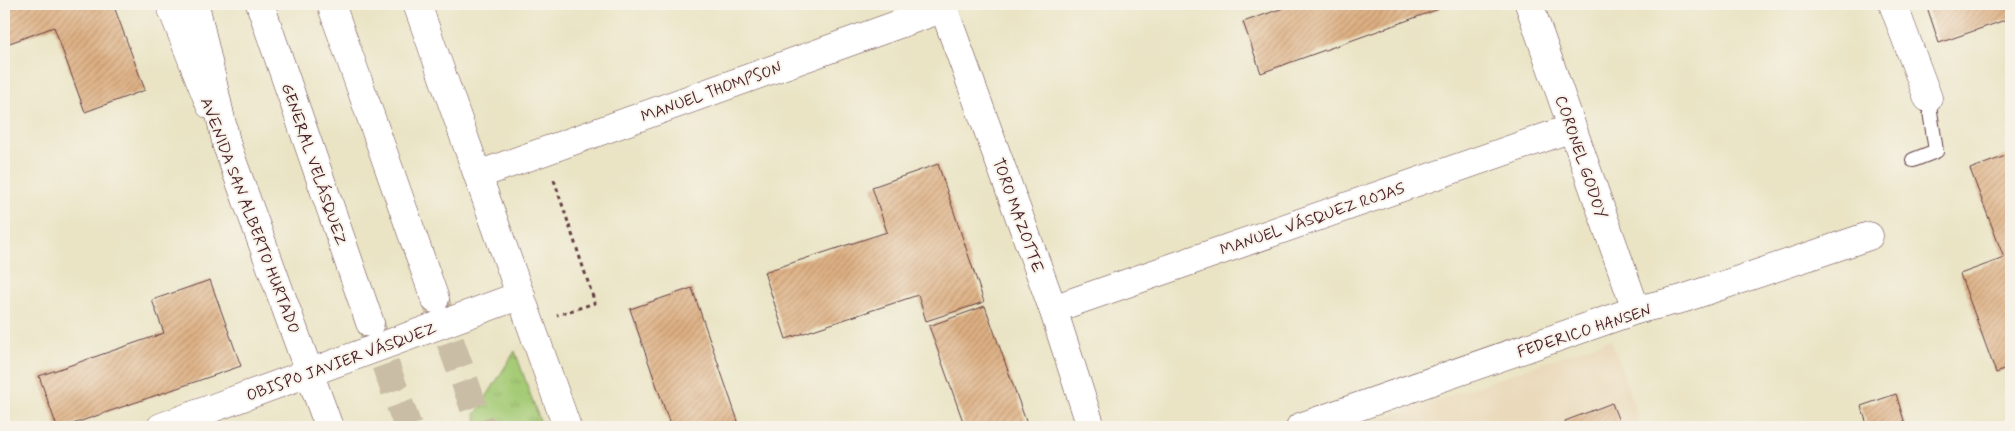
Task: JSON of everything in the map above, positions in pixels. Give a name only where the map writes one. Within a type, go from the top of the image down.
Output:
[{"type":"main road","name":"AVENIDA SAN ALBERTO HURTADO","points":[[170,4],[227,146],[329,427]]},
{"type":"main road","points":[[195,4],[227,146]]},
{"type":"main road","name":"GENERAL VELÁSQUEZ","points":[[260,4],[370,323]]},
{"type":"main road","points":[[331,4],[435,299]]},
{"type":"main road","points":[[417,4],[567,427]]},
{"type":"main road","name":"CORONEL GODOY","points":[[1528,4],[1636,310]]},
{"type":"main road","points":[[1893,4],[1928,98]]},
{"type":"main road","name":"MANUEL THOMPSON","points":[[478,174],[943,6]]},
{"type":"main road","name":"TORO MAZOTTE","points":[[943,6],[1053,308],[1091,427]]},
{"type":"main road","name":"MANUEL VÁSQUEZ ROJAS","points":[[1053,308],[1572,128]]},
{"type":"main road","name":"FEDERICO HANSEN","points":[[1300,427],[1636,310],[1682,300],[1869,236]]},
{"type":"main road","name":"OBISPO JAVIER VÁSQUEZ","points":[[161,427],[521,295]]},
{"type":"lane","points":[[1913,160],[1936,151],[1928,98]]},
{"type":"path","points":[[530,324],[595,303],[544,151]]},
{"type":"shaded area","points":[[1611,339],[1641,427],[1360,427]]},
{"type":"green space","points":[[515,351],[542,427],[479,427],[475,415]]},
{"type":"building","points":[[4,4],[113,4],[145,90],[85,112],[54,27],[4,45]]},
{"type":"building","points":[[1295,4],[1438,4],[1439,9],[1261,73],[1243,22]]},
{"type":"building","points":[[1926,4],[2011,4],[2011,18],[1939,43]]},
{"type":"building","points":[[2011,154],[2011,367],[1996,373],[1960,274],[2004,258],[1970,169]]},
{"type":"building","points":[[938,164],[984,302],[926,321],[918,295],[786,339],[764,272],[887,232],[872,187]]},
{"type":"building","points":[[210,280],[241,366],[64,427],[57,427],[39,376],[164,333],[152,300]]},
{"type":"building","points":[[692,288],[740,427],[671,427],[630,309]]},
{"type":"building","points":[[985,306],[1028,427],[965,427],[929,326]]},
{"type":"building","points":[[1896,394],[1906,427],[1868,427],[1861,406]]},
{"type":"building","points":[[1612,403],[1621,427],[1567,427],[1565,421]]},
{"type":"tunnel","points":[[436,302],[481,427]]},
{"type":"tunnel","points":[[371,325],[408,427]]}]
